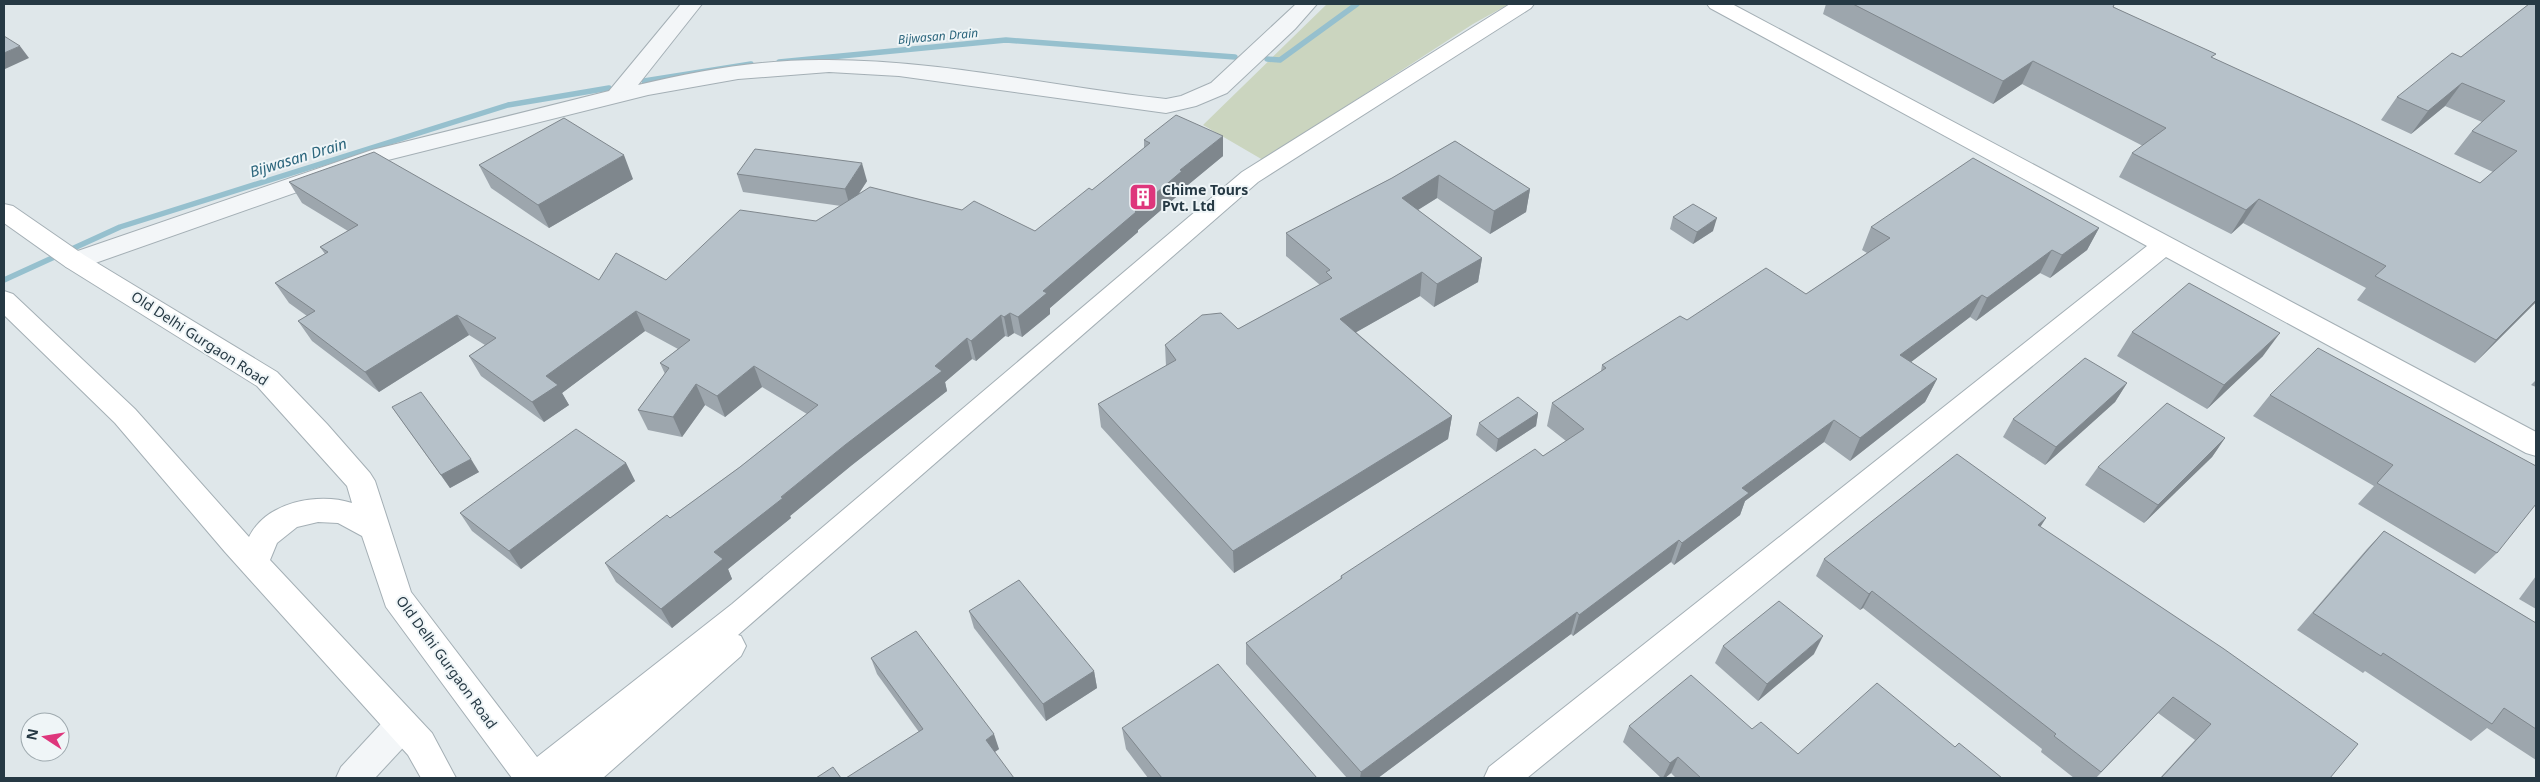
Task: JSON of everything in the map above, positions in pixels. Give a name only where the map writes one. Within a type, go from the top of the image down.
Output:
[{"type":"street","points":[[617,96],[692,4]]},
{"type":"street","points":[[66,255],[380,155],[690,78],[738,71],[784,67],[862,67],[1166,106],[1188,101],[1219,88],[1288,25],[1307,4]]},
{"type":"street","points":[[537,778],[744,613],[1250,177],[1524,4]]},
{"type":"street","points":[[578,778],[1253,191],[1305,153],[1546,4]]},
{"type":"street","points":[[1717,4],[2536,445]]},
{"type":"street","name":"Old Delhi Gurgaon Road","points":[[4,212],[66,255],[267,379],[360,481],[398,598],[532,778]]},
{"type":"street","points":[[1501,778],[2165,245]]},
{"type":"street","points":[[4,300],[125,416],[254,563],[420,744],[440,778]]},
{"type":"street","points":[[254,563],[264,536],[288,517],[318,510],[344,512],[376,529]]},
{"type":"street","points":[[353,778],[402,725]]},
{"type":"green space","points":[[1327,4],[1509,4],[1473,24],[1263,160],[1203,125]]},
{"type":"building","points":[[1853,4],[2111,4],[2114,5],[2113,7],[2216,54],[2211,57],[2480,183],[2517,151],[2472,131],[2505,101],[2462,83],[2428,111],[2397,97],[2452,53],[2461,57],[2529,4],[2536,4],[2536,300],[2496,340],[2375,276],[2386,266],[2259,199],[2246,210],[2132,153],[2166,128],[2033,61],[2003,81]]},
{"type":"building","points":[[4,36],[20,46],[4,53]]},
{"type":"building","points":[[1176,115],[1223,136],[1180,170],[1182,171],[1136,212],[1043,291],[1047,293],[1018,317],[1010,313],[1004,317],[1001,315],[971,341],[967,338],[935,366],[942,371],[845,445],[781,497],[783,498],[714,552],[723,559],[661,609],[605,563],[667,515],[670,518],[740,467],[818,405],[754,366],[717,396],[696,384],[673,417],[638,410],[669,368],[660,363],[690,340],[636,311],[546,376],[558,385],[532,402],[469,356],[496,338],[457,315],[365,372],[298,321],[315,311],[275,283],[328,252],[320,247],[358,225],[289,182],[374,152],[599,280],[616,253],[666,280],[740,210],[816,221],[870,187],[962,210],[974,201],[1035,231],[1089,188],[1092,190],[1150,143],[1144,140]]},
{"type":"building","points":[[564,118],[624,155],[538,205],[479,165]]},
{"type":"building","points":[[1455,141],[1530,189],[1494,211],[1439,175],[1402,198],[1482,258],[1437,284],[1422,272],[1340,319],[1452,416],[1233,551],[1098,404],[1176,360],[1165,345],[1202,315],[1221,313],[1238,329],[1332,278],[1326,272],[1330,270],[1286,233],[1392,178]]},
{"type":"building","points":[[755,149],[862,163],[845,189],[737,174]]},
{"type":"building","points":[[1973,158],[2099,228],[2062,255],[2052,250],[1987,298],[1982,295],[1900,355],[1937,379],[1860,438],[1834,420],[1742,488],[1749,493],[1682,543],[1679,540],[1579,615],[1577,612],[1361,772],[1246,643],[1342,578],[1341,576],[1535,449],[1543,456],[1584,429],[1552,403],[1606,368],[1602,365],[1680,316],[1687,320],[1766,268],[1806,294],[1890,238],[1871,227]]},
{"type":"building","points":[[1693,204],[1717,218],[1697,232],[1673,217]]},
{"type":"building","points":[[2189,283],[2280,333],[2224,385],[2132,332]]},
{"type":"building","points":[[2318,348],[2536,466],[2536,504],[2497,553],[2377,483],[2393,465],[2270,395]]},
{"type":"building","points":[[2085,358],[2127,383],[2056,447],[2013,419]]},
{"type":"building","points":[[421,392],[471,459],[441,475],[392,407]]},
{"type":"building","points":[[1518,397],[1538,413],[1498,439],[1479,423]]},
{"type":"building","points":[[2167,403],[2225,438],[2158,505],[2098,467]]},
{"type":"building","points":[[576,429],[626,463],[509,551],[460,513]]},
{"type":"building","points":[[1957,454],[2046,518],[2038,525],[2224,649],[2358,744],[2330,778],[2161,778],[2211,724],[2173,697],[2101,772],[2054,736],[2056,734],[1872,591],[1869,594],[1824,559]]},
{"type":"building","points":[[2384,531],[2536,623],[2536,729],[2504,708],[2492,724],[2383,653],[2381,656],[2313,613]]},
{"type":"building","points":[[1019,580],[1094,671],[1043,704],[969,611]]},
{"type":"building","points":[[1779,601],[1823,636],[1767,684],[1723,646]]},
{"type":"building","points":[[916,631],[994,734],[986,740],[1014,778],[846,778],[923,729],[871,658]]},
{"type":"building","points":[[1218,664],[1317,778],[1162,778],[1122,728]]},
{"type":"building","points":[[1691,675],[1752,729],[1761,722],[1798,754],[1877,683],[1955,747],[1959,743],[2002,778],[1701,778],[1678,757],[1670,763],[1629,726]]},
{"type":"building","points":[[833,767],[841,778],[816,778]]},
{"type":"waterway","name":"Bijwasan Drain","points":[[1267,59],[1280,60],[1357,4]]},
{"type":"waterway","name":"Bijwasan Drain","points":[[779,62],[1006,40],[1235,57]]},
{"type":"waterway","name":"Bijwasan Drain","points":[[644,81],[751,64]]},
{"type":"waterway","name":"Bijwasan Drain","points":[[4,280],[120,227],[508,105],[609,88]]},
{"type":"place","name":"Chime Tours Pvt. Ltd","points":[[1143,197]]}]
